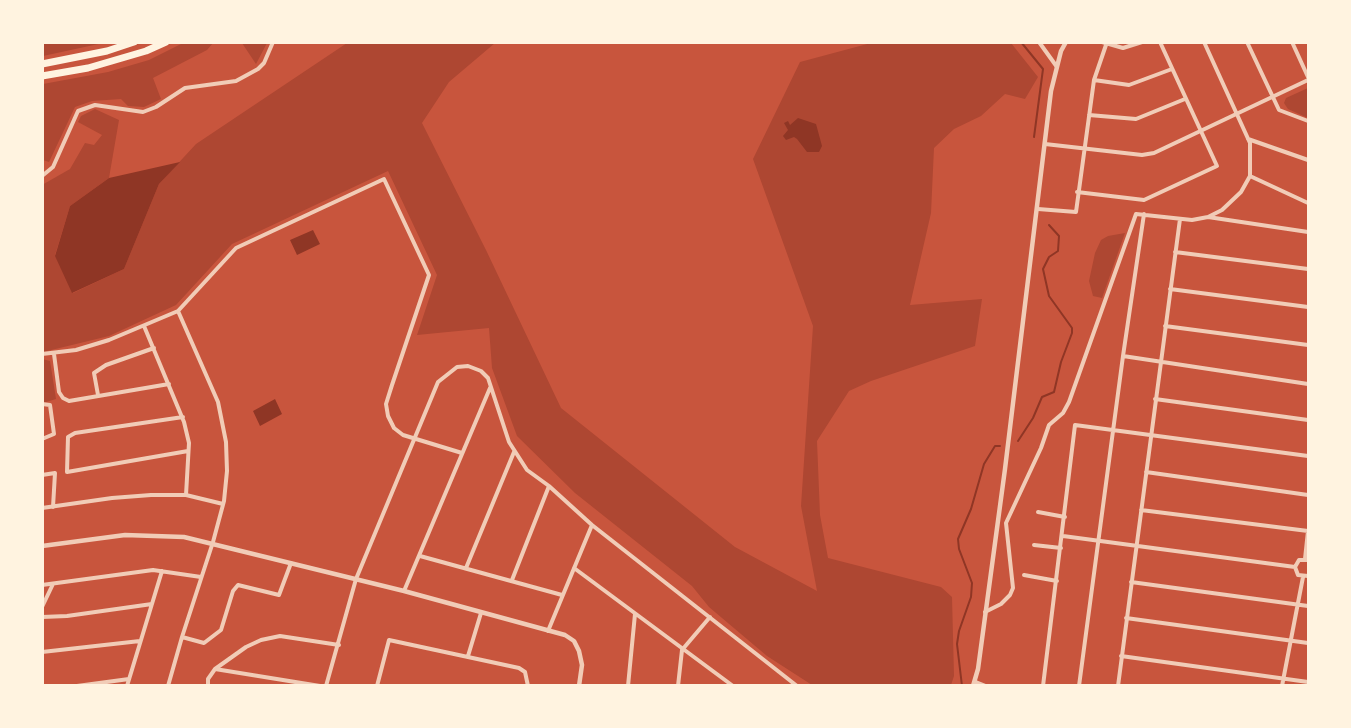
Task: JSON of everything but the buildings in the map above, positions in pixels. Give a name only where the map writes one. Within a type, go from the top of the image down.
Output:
[{"type":"highway","points":[[42,64],[107,51],[134,42]]},
{"type":"highway","points":[[42,76],[88,68],[140,53],[166,42]]},
{"type":"street","points":[[42,176],[53,167],[78,111],[95,105],[143,112],[156,108],[185,88],[236,81],[258,69],[264,63],[273,42]]},
{"type":"street","points":[[1039,42],[1057,67]]},
{"type":"street","points":[[985,686],[974,684],[1038,209],[1051,91],[1066,42]]},
{"type":"street","points":[[1038,209],[1076,212],[1077,192],[1094,80],[1105,43],[1123,48],[1142,42]]},
{"type":"street","points":[[1077,192],[1144,200],[1217,166],[1160,42]]},
{"type":"street","points":[[985,612],[1001,604],[1010,595],[1013,588],[1006,523],[1041,448],[1049,425],[1063,413],[1069,402],[1136,214],[1192,220],[1208,217],[1222,210],[1241,192],[1250,176],[1248,138],[1204,42]]},
{"type":"street","points":[[1247,42],[1279,110],[1308,121]]},
{"type":"street","points":[[1045,144],[1142,155],[1154,153],[1308,78],[1292,42]]},
{"type":"street","points":[[1094,80],[1129,85],[1172,69]]},
{"type":"street","points":[[1088,115],[1136,119],[1185,99]]},
{"type":"street","points":[[1248,138],[1308,160]]},
{"type":"street","points":[[1250,176],[1308,202]]},
{"type":"street","points":[[42,354],[54,354],[109,340],[178,311],[236,248],[384,179],[429,275],[386,404],[394,428],[403,436],[462,453]]},
{"type":"street","points":[[1079,686],[1144,214]]},
{"type":"street","points":[[1208,217],[1308,232]]},
{"type":"street","points":[[1118,686],[1180,219]]},
{"type":"street","points":[[1175,252],[1308,269]]},
{"type":"street","points":[[1170,289],[1308,307]]},
{"type":"street","points":[[168,686],[213,542],[223,504],[228,471],[222,415],[217,397],[178,311]]},
{"type":"street","points":[[144,326],[183,417],[188,451],[186,495]]},
{"type":"street","points":[[1165,326],[1308,345]]},
{"type":"street","points":[[98,395],[94,373],[106,365],[154,348]]},
{"type":"street","points":[[54,354],[59,392],[63,398],[69,401],[169,384]]},
{"type":"street","points":[[1123,356],[1308,384]]},
{"type":"street","points":[[326,686],[356,579],[438,382],[457,367],[468,366],[481,372],[488,378],[514,452],[527,470],[549,486],[592,525],[797,686]]},
{"type":"street","points":[[404,591],[490,387]]},
{"type":"street","points":[[1155,399],[1308,420]]},
{"type":"street","points":[[42,404],[50,406],[54,434],[42,439]]},
{"type":"street","points":[[183,417],[75,433],[68,436],[67,472],[188,451]]},
{"type":"street","points":[[1043,686],[1063,536],[1075,426],[1308,456]]},
{"type":"street","points":[[466,568],[514,452]]},
{"type":"street","points":[[1146,472],[1308,495]]},
{"type":"street","points":[[42,475],[55,474],[53,507]]},
{"type":"street","points":[[512,580],[549,486]]},
{"type":"street","points":[[42,508],[112,498],[186,495],[223,504]]},
{"type":"street","points":[[1141,510],[1308,531],[1307,560],[1299,560],[1295,567]]},
{"type":"street","points":[[1038,512],[1065,517]]},
{"type":"street","points":[[548,632],[592,525]]},
{"type":"street","points":[[42,546],[134,534],[184,537],[213,542],[404,591],[564,635],[574,642],[579,651],[582,665],[579,686]]},
{"type":"street","points":[[1063,536],[1295,567]]},
{"type":"street","points":[[1034,545],[1061,548]]},
{"type":"street","points":[[420,556],[562,595]]},
{"type":"street","points":[[182,637],[204,643],[221,630],[233,591],[238,585],[279,594],[291,563]]},
{"type":"street","points":[[1295,567],[1298,575],[1308,576]]},
{"type":"street","points":[[574,568],[733,686]]},
{"type":"street","points":[[42,585],[130,572],[162,571],[201,578]]},
{"type":"street","points":[[127,686],[162,571]]},
{"type":"street","points":[[1024,575],[1057,581]]},
{"type":"street","points":[[1282,686],[1303,577]]},
{"type":"street","points":[[1131,582],[1308,606]]},
{"type":"street","points":[[42,607],[53,584]]},
{"type":"street","points":[[42,617],[67,616],[152,604]]},
{"type":"street","points":[[468,656],[481,613]]},
{"type":"street","points":[[628,686],[635,614]]},
{"type":"street","points":[[678,686],[682,650],[710,617]]},
{"type":"street","points":[[1126,618],[1308,643]]},
{"type":"street","points":[[208,686],[208,679],[215,669],[246,646],[280,636],[339,645]]},
{"type":"street","points":[[377,686],[389,640],[519,668],[525,672],[528,686]]},
{"type":"street","points":[[42,652],[140,641]]},
{"type":"street","points":[[1121,656],[1308,682]]},
{"type":"street","points":[[215,669],[320,686]]},
{"type":"street","points":[[77,686],[129,680]]},
{"type":"shaded area","points":[[43,42],[103,42],[103,43],[43,56]]},
{"type":"shaded area","points":[[185,42],[213,43],[207,50],[153,78],[161,99],[144,107],[128,106],[121,99],[92,101],[75,107],[49,162],[43,160],[43,84],[108,72],[149,60]]},
{"type":"shaded area","points":[[242,43],[267,43],[256,64]]},
{"type":"shaded area","points":[[347,43],[495,43],[449,82],[422,123],[486,250],[561,408],[735,547],[817,591],[801,506],[813,326],[753,159],[800,62],[871,43],[1011,43],[1038,77],[1025,99],[1005,94],[981,116],[954,129],[934,148],[931,213],[910,305],[982,299],[975,346],[871,381],[849,391],[817,441],[820,515],[828,558],[941,587],[952,597],[954,676],[951,685],[812,685],[767,656],[709,607],[692,586],[575,493],[517,436],[492,368],[489,328],[417,335],[437,275],[388,171],[232,244],[176,305],[109,336],[43,352],[42,185],[70,169],[85,143],[94,145],[102,135],[78,122],[81,116],[95,109],[119,120],[109,178],[70,206],[55,255],[73,293],[124,269],[159,184],[196,144]]},
{"type":"shaded area","points":[[1308,88],[1308,118],[1288,109],[1284,103],[1286,98]]},
{"type":"shaded area","points":[[798,118],[816,124],[822,146],[819,152],[807,152],[794,137],[786,140],[783,136],[788,130],[784,123],[788,121],[790,125]]},
{"type":"shaded area","points":[[180,162],[159,184],[124,269],[72,293],[55,256],[70,206],[109,178]]},
{"type":"shaded area","points":[[313,230],[320,244],[297,255],[290,240]]},
{"type":"shaded area","points":[[1125,233],[1102,298],[1093,296],[1089,281],[1095,253],[1101,240],[1108,236]]},
{"type":"shaded area","points":[[42,359],[50,361],[56,399],[46,402],[43,402]]},
{"type":"shaded area","points":[[275,399],[282,414],[260,426],[253,411]]},
{"type":"waterway","points":[[1021,42],[1043,69],[1034,137]]},
{"type":"waterway","points":[[1018,441],[1033,418],[1042,397],[1054,392],[1061,362],[1072,333],[1072,328],[1049,296],[1043,269],[1049,257],[1058,251],[1059,236],[1049,225]]},
{"type":"waterway","points":[[962,686],[957,644],[959,631],[971,597],[972,583],[959,549],[958,539],[971,509],[984,464],[995,446],[1000,446]]}]
